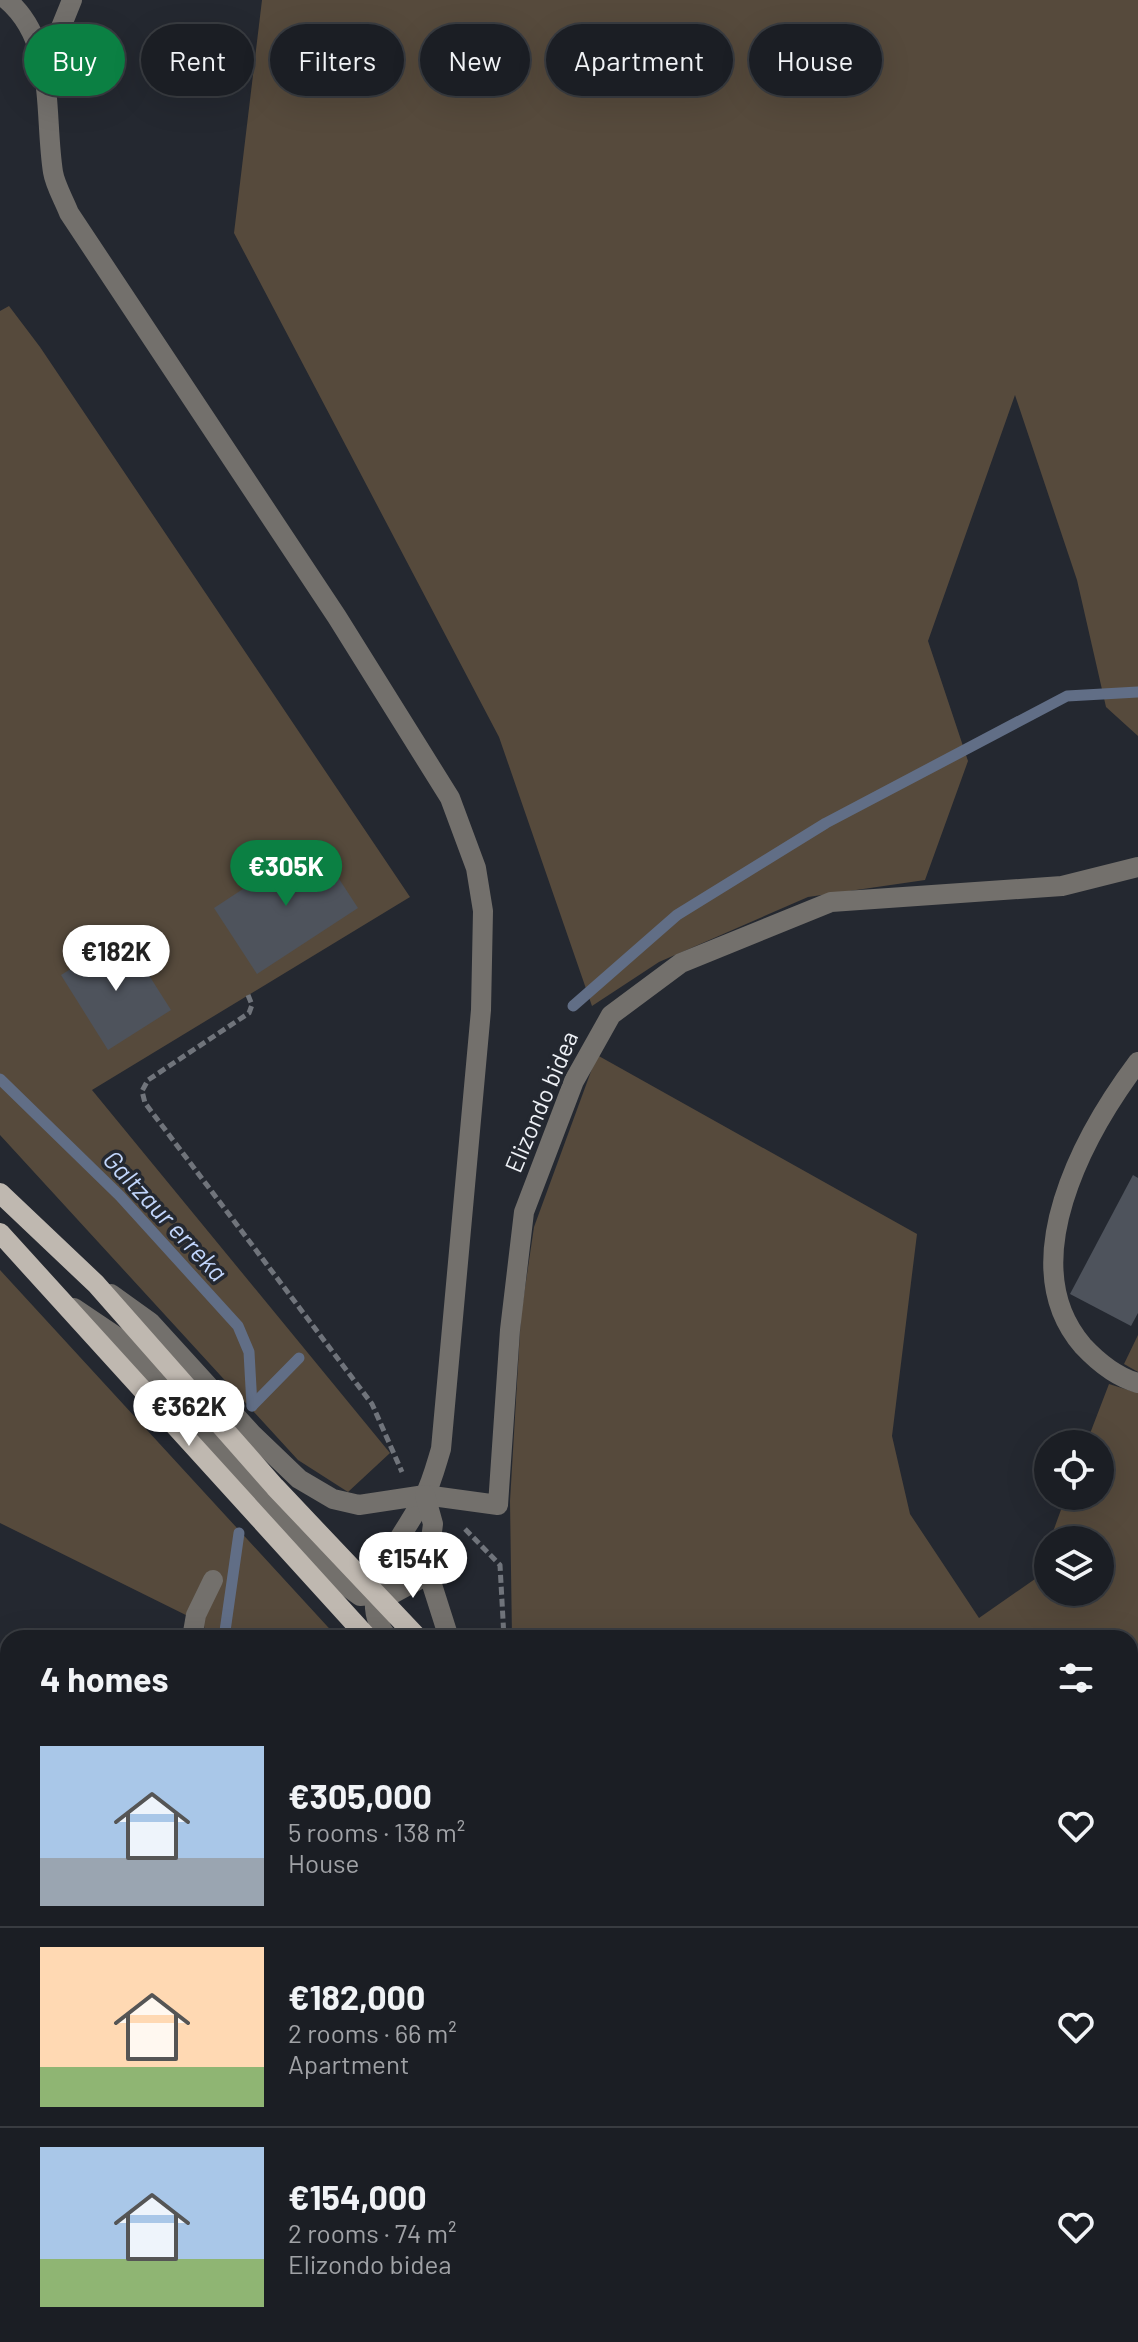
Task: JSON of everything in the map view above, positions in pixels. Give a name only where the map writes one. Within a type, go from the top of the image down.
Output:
[{"type":"main road","points":[[0,1193],[96,1284],[275,1487],[411,1630]]},
{"type":"main road","points":[[0,1233],[374,1630]]},
{"type":"street","points":[[62,24],[72,0]]},
{"type":"street","points":[[20,4],[29,24]]},
{"type":"street","points":[[46,96],[53,175],[69,213],[337,617],[450,798],[476,868],[483,911],[478,1048],[441,1449],[425,1495],[381,1571],[376,1593],[378,1630]]},
{"type":"street","name":"Elizondo bidea","points":[[425,1495],[498,1505],[510,1330],[524,1212],[574,1081],[611,1015],[681,963],[831,902],[1062,886],[1138,867]]},
{"type":"street","points":[[1138,1062],[1109,1101],[1077,1167],[1054,1239],[1051,1274],[1057,1302],[1071,1332],[1096,1360],[1126,1380],[1138,1383]]},
{"type":"street","points":[[96,1284],[150,1322],[252,1434],[299,1479],[333,1499],[359,1505],[425,1495]]},
{"type":"street","points":[[57,1296],[123,1341],[338,1580],[360,1596],[394,1593],[418,1580],[427,1569]]},
{"type":"street","points":[[425,1495],[433,1524],[427,1569],[446,1630]]},
{"type":"street","points":[[193,1630],[196,1615],[213,1580]]},
{"type":"path","points":[[248,995],[252,1005],[249,1013],[148,1080],[142,1091],[145,1103],[372,1404],[384,1424],[399,1469]]},
{"type":"path","points":[[480,1542],[500,1565],[504,1630]]},
{"type":"shaded area","points":[[262,0],[1138,0],[1138,736],[1106,707],[1077,580],[1015,395],[928,641],[968,761],[925,880],[808,897],[659,962],[592,1006],[499,737],[234,233],[250,96],[254,96],[254,67]]},
{"type":"shaded area","points":[[9,306],[40,347],[410,897],[92,1090],[390,1453],[348,1492],[298,1460],[0,1135],[0,311]]},
{"type":"shaded area","points":[[597,1055],[917,1234],[892,1436],[910,1514],[979,1618],[1034,1580],[1034,1606],[1114,1606],[1114,1526],[1055,1526],[1061,1510],[1114,1510],[1114,1430],[1091,1430],[1109,1384],[1138,1393],[1138,1630],[512,1630],[510,1501],[521,1315],[534,1227]]},
{"type":"shaded area","points":[[0,1270],[331,1630],[204,1630],[204,1624],[0,1523]]},
{"type":"shaded area","points":[[1138,1335],[1138,1372],[1124,1364]]},
{"type":"building","points":[[315,842],[358,908],[257,974],[214,908]]},
{"type":"building","points":[[124,936],[171,1010],[108,1050],[61,975]]},
{"type":"building","points":[[1133,1175],[1138,1178],[1138,1313],[1131,1326],[1070,1294]]},
{"type":"waterway","points":[[573,1006],[677,915],[826,823],[1067,696],[1138,692]]},
{"type":"waterway","name":"Galtzaur erreka","points":[[0,1079],[120,1196],[238,1326],[249,1352],[252,1406]]},
{"type":"waterway","points":[[252,1406],[299,1358]]},
{"type":"waterway","name":"Galtzaur erreka","points":[[225,1630],[239,1533]]}]
